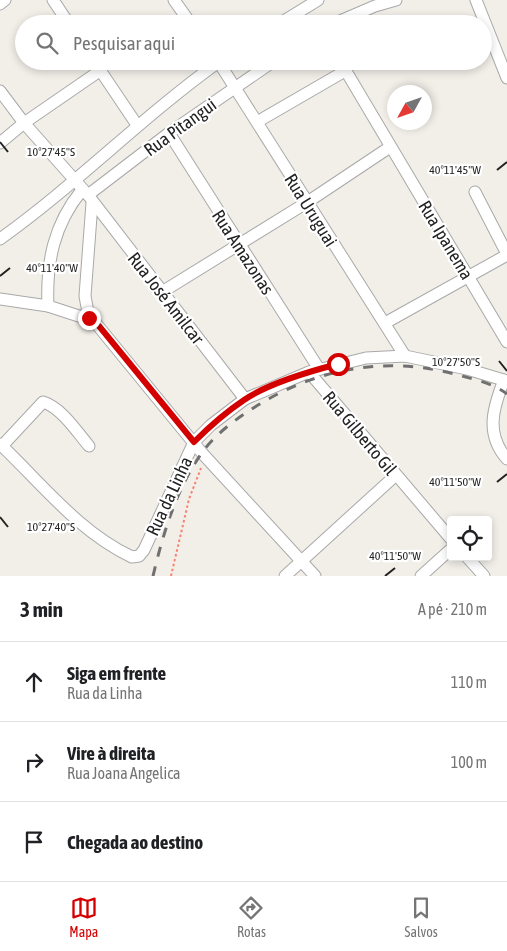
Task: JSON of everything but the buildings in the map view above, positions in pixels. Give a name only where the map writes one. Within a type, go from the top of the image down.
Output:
[{"type":"street","points":[[0,4],[5,0]]},
{"type":"street","points":[[53,0],[63,15]]},
{"type":"street","points":[[174,0],[185,15]]},
{"type":"street","points":[[294,15],[318,0]]},
{"type":"street","points":[[354,15],[396,0]]},
{"type":"street","points":[[476,0],[482,15]]},
{"type":"street","points":[[492,40],[507,78]]},
{"type":"street","points":[[1,141],[92,70]]},
{"type":"street","points":[[100,70],[137,125]]},
{"type":"street","points":[[48,306],[48,268],[58,226],[70,205],[84,192],[137,125],[209,70]]},
{"type":"street","name":"Rua Uruguai","points":[[224,70],[306,203],[405,356]]},
{"type":"street","name":"Rua Pitangui","points":[[84,192],[261,70]]},
{"type":"street","points":[[257,122],[337,70]]},
{"type":"street","name":"Rua Ipanema","points":[[345,70],[507,342]]},
{"type":"street","name":"Rua José Amilcar","points":[[0,91],[24,123],[84,192],[245,399]]},
{"type":"street","name":"Rua Amazonas","points":[[169,133],[314,370]]},
{"type":"street","points":[[162,292],[306,203],[390,147]]},
{"type":"street","points":[[0,239],[46,206],[84,192]]},
{"type":"street","points":[[84,192],[85,296],[89,318]]},
{"type":"street","points":[[385,323],[507,255],[475,192]]},
{"type":"street","points":[[0,299],[48,306],[89,318],[99,326],[207,459],[315,576]]},
{"type":"street","name":"Rua da Linha","points":[[1,445],[67,511],[103,539],[132,557],[138,556],[144,550],[194,442],[211,424],[245,399],[314,370],[366,358],[405,356],[467,369],[505,380]]},
{"type":"street","name":"Rua Gilberto Gil","points":[[314,370],[396,475],[447,534]]},
{"type":"street","points":[[505,380],[497,398],[493,434],[495,442],[507,459]]},
{"type":"street","points":[[497,398],[507,405]]},
{"type":"street","points":[[1,445],[43,402],[58,412],[89,446]]},
{"type":"street","points":[[285,576],[396,475]]},
{"type":"street","points":[[421,576],[447,553]]},
{"type":"street","points":[[471,561],[484,576]]},
{"type":"path","points":[[171,576],[189,499],[203,464],[207,459]]},
{"type":"railway","points":[[153,576],[161,544],[177,497],[201,454],[233,422],[279,393],[329,374],[381,366],[408,366],[462,376],[485,383],[507,394]]},
{"type":"route","points":[[89,318],[99,326],[194,442],[211,424],[245,399],[309,372],[338,364]]}]
